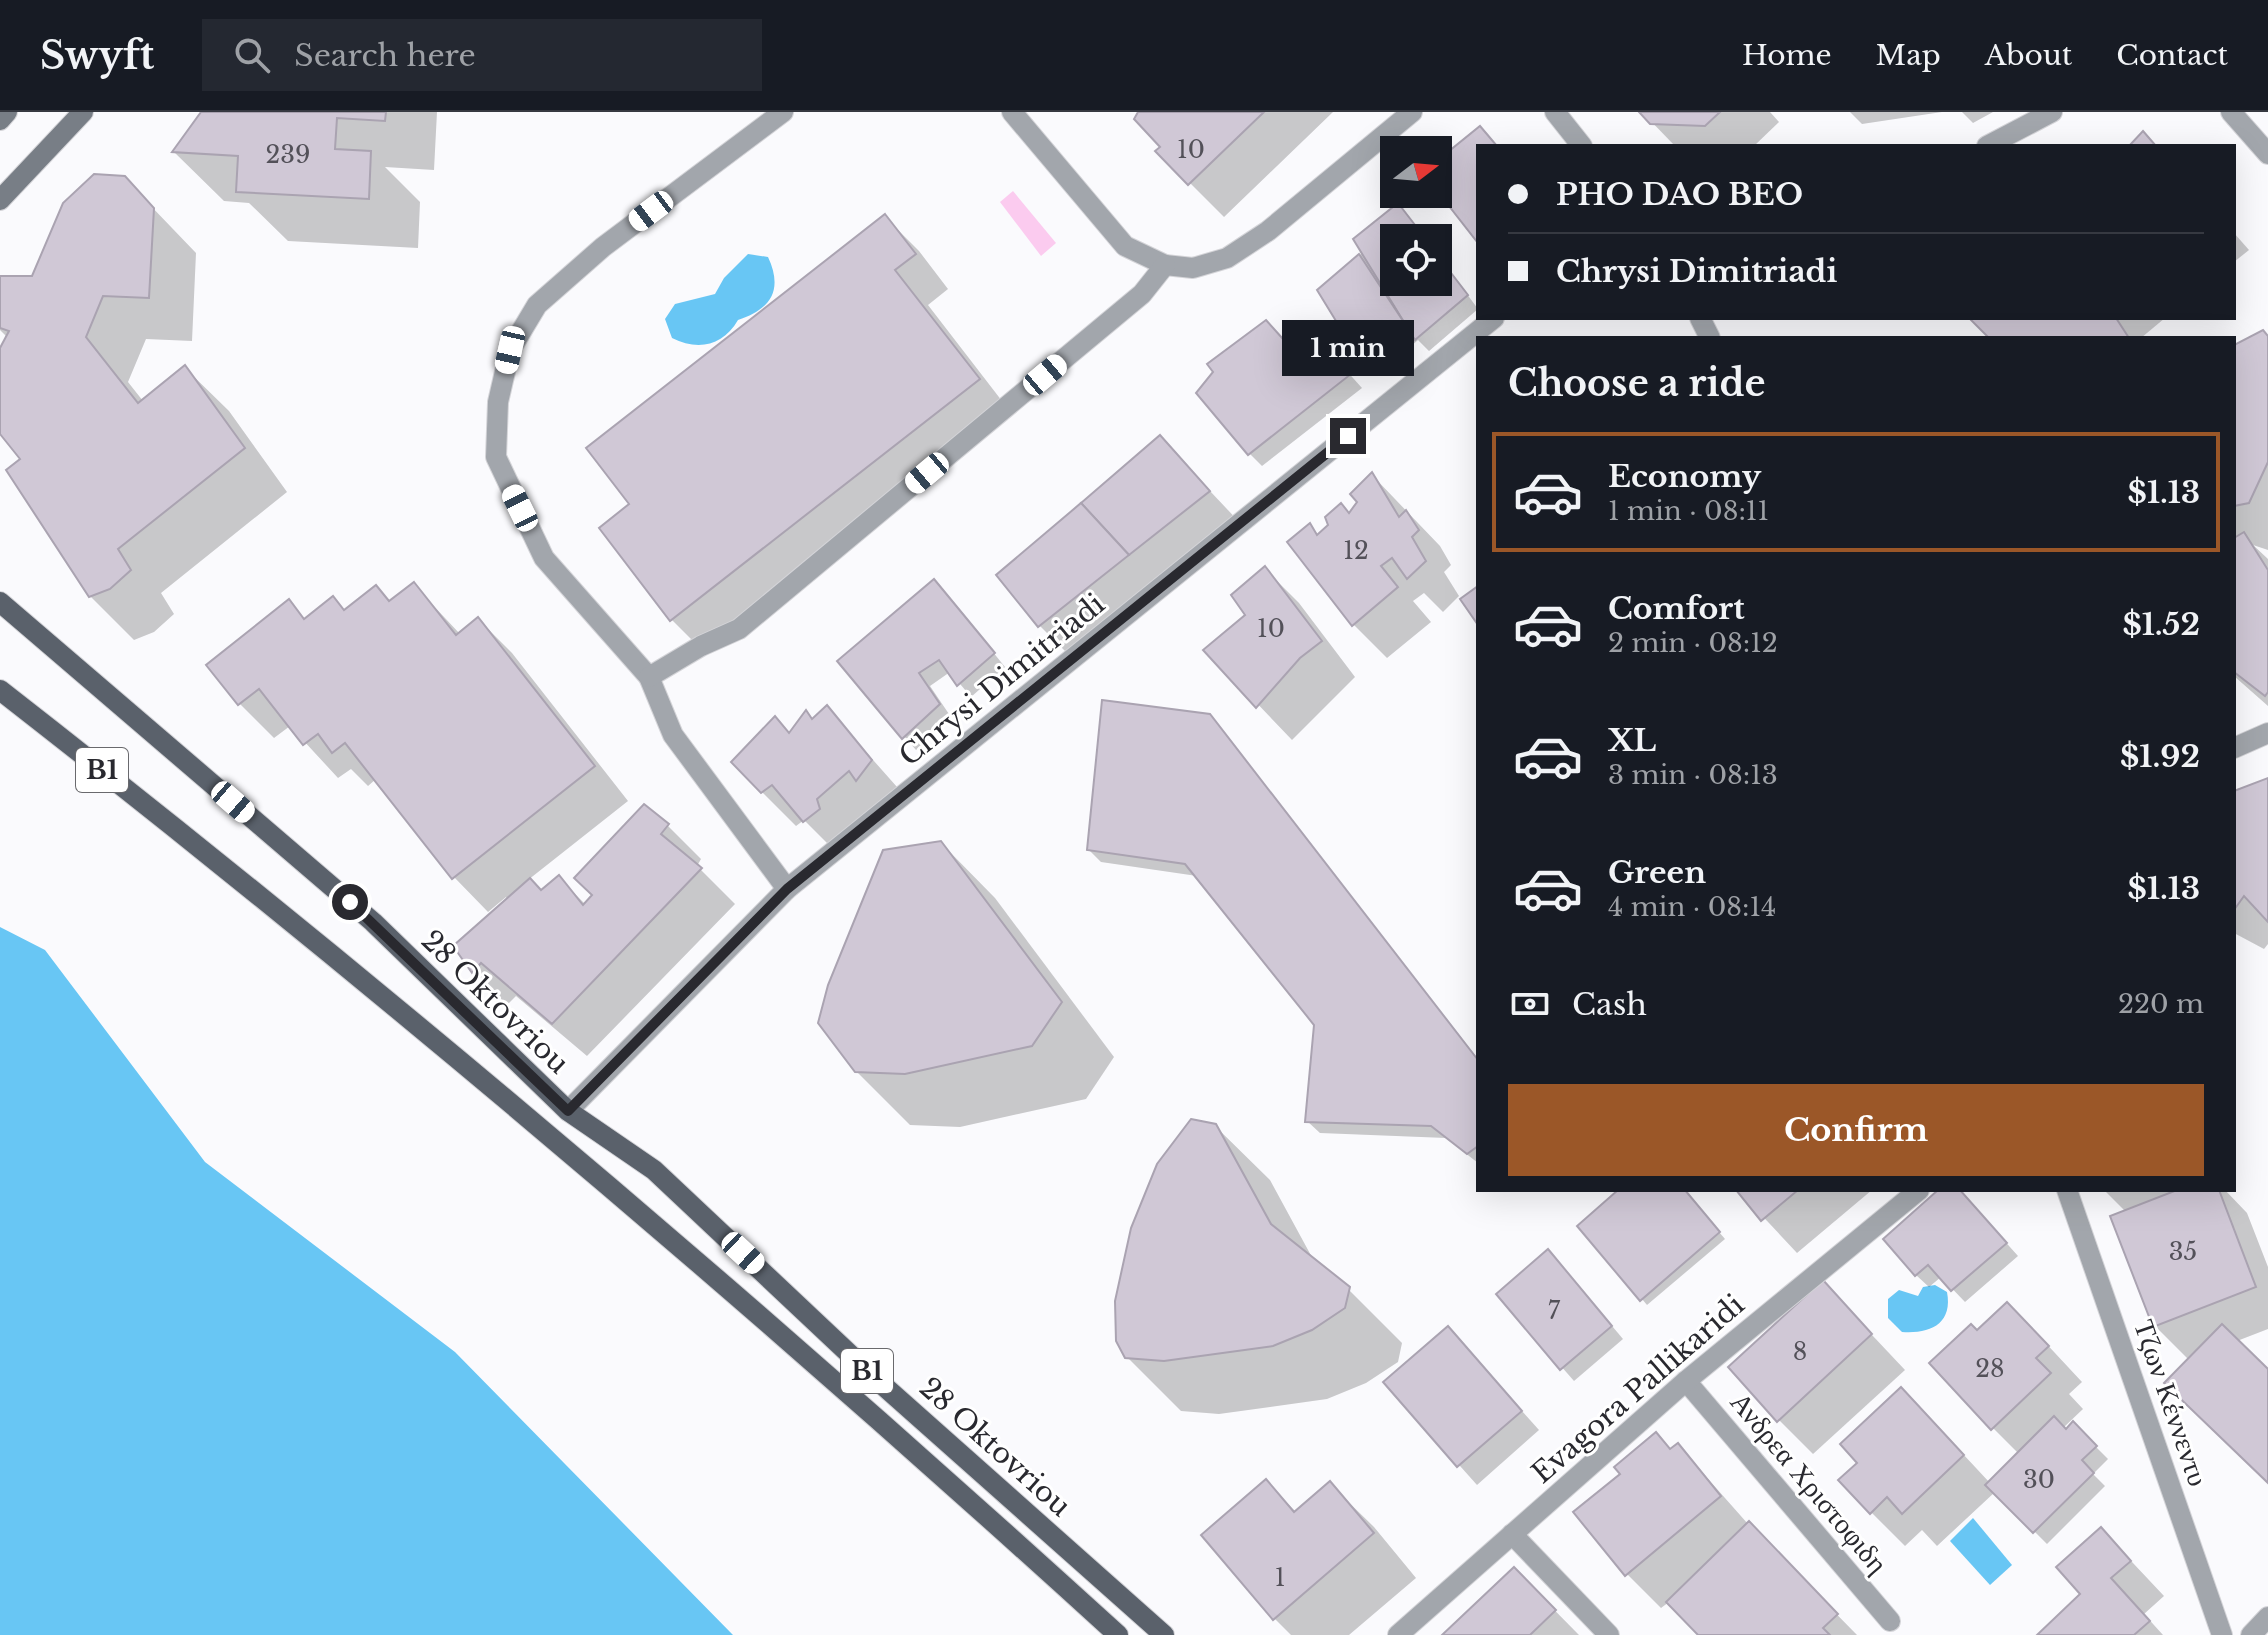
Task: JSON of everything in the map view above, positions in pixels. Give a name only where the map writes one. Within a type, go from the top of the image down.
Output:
[{"type":"main road","points":[[0,120],[7,112]]},
{"type":"main road","points":[[0,200],[83,112]]},
{"type":"main road","name":"28 Oktovriou","points":[[0,602],[373,922],[568,1111],[654,1170],[876,1379],[1164,1635]]},
{"type":"main road","name":"28 Oktovriou","points":[[0,690],[204,849],[536,1126],[865,1405],[1118,1635]]},
{"type":"street","points":[[783,112],[603,247],[537,305],[510,350],[498,402],[496,457],[544,558],[649,677],[673,735],[787,889]]},
{"type":"street","points":[[1012,112],[1125,246],[1165,265],[1193,268],[1227,258],[1268,231],[1412,112]]},
{"type":"street","points":[[1555,112],[1580,144]]},
{"type":"street","points":[[1991,144],[2052,112]]},
{"type":"street","points":[[2231,112],[2268,154]]},
{"type":"street","points":[[649,677],[701,646],[739,629],[1142,294],[1165,265]]},
{"type":"street","name":"Chrysi Dimitriadi","points":[[568,1111],[787,889],[1492,320]]},
{"type":"street","points":[[2236,747],[2268,733]]},
{"type":"street","name":"Evagora Pallikaridi","points":[[1398,1635],[1686,1381],[1917,1192]]},
{"type":"street","name":"Τζων Κέννεντυ","points":[[2068,1192],[2222,1635]]},
{"type":"street","name":"Ανδρεα Χριστοφιδη","points":[[1686,1381],[1890,1621]]},
{"type":"street","points":[[1512,1534],[1609,1635]]},
{"type":"street","points":[[2251,1635],[2268,1617]]},
{"type":"shaded area","points":[[1013,191],[1056,243],[1041,256],[1000,202]]},
{"type":"water","points":[[748,254],[768,257],[772,268],[774,288],[766,304],[738,320],[725,336],[709,344],[691,344],[672,338],[665,319],[675,304],[715,294],[724,278]]},
{"type":"water","points":[[0,927],[45,950],[205,1162],[455,1352],[733,1635],[0,1635]]},
{"type":"water","points":[[1935,1285],[1947,1292],[1948,1303],[1943,1319],[1937,1325],[1922,1331],[1902,1332],[1888,1318],[1888,1299],[1899,1290],[1918,1296],[1923,1287]]},
{"type":"water","points":[[1973,1518],[2012,1565],[1990,1585],[1950,1541]]},
{"type":"building","points":[[201,112],[386,112],[385,121],[337,118],[335,149],[371,151],[369,199],[236,192],[238,156],[172,152]]},
{"type":"building","points":[[1138,112],[1264,112],[1188,185],[1155,151],[1160,147],[1134,119]]},
{"type":"building","points":[[1639,112],[1720,112],[1705,126],[1650,124]]},
{"type":"building","points":[[1480,126],[1495,144],[1476,144],[1476,240],[1451,208],[1452,149]]},
{"type":"building","points":[[2143,131],[2154,144],[2131,144]]},
{"type":"building","points":[[94,174],[125,176],[154,208],[149,298],[103,296],[86,337],[138,403],[185,365],[245,448],[118,549],[131,570],[110,589],[89,597],[6,470],[20,459],[0,434],[0,348],[9,331],[0,328],[0,276],[32,276],[63,203]]},
{"type":"building","points":[[1392,208],[1402,208],[1414,224],[1380,224],[1380,283],[1353,239]]},
{"type":"building","points":[[885,214],[916,254],[895,270],[980,379],[670,621],[599,528],[629,504],[586,448]]},
{"type":"building","points":[[1359,254],[1380,286],[1380,296],[1387,296],[1407,327],[1363,365],[1317,290]]},
{"type":"building","points":[[1452,274],[1468,295],[1415,340],[1388,296],[1452,296]]},
{"type":"building","points":[[1266,320],[1283,339],[1304,322],[1351,374],[1248,455],[1196,393],[1213,372],[1207,364]]},
{"type":"building","points":[[1971,320],[2117,320],[2128,336],[1987,336]]},
{"type":"building","points":[[2263,330],[2268,336],[2268,462],[2249,503],[2236,506],[2236,344]]},
{"type":"building","points":[[1160,435],[1210,491],[1129,555],[1081,503]]},
{"type":"building","points":[[1372,472],[1399,517],[1406,510],[1419,530],[1412,537],[1426,561],[1407,579],[1392,558],[1381,566],[1398,587],[1352,626],[1287,542],[1310,523],[1317,535],[1328,525],[1325,517],[1341,503],[1349,513],[1357,502],[1350,494]]},
{"type":"building","points":[[1081,503],[1129,555],[1038,627],[996,575]]},
{"type":"building","points":[[2244,532],[2268,570],[2268,692],[2265,696],[2236,674],[2236,537]]},
{"type":"building","points":[[1265,566],[1322,641],[1300,658],[1256,708],[1203,650],[1245,615],[1231,595]]},
{"type":"building","points":[[934,579],[995,653],[957,686],[939,660],[919,673],[940,704],[902,739],[837,661]]},
{"type":"building","points":[[414,582],[456,635],[478,617],[595,766],[452,879],[345,743],[332,753],[318,734],[303,745],[259,689],[238,705],[206,665],[289,599],[304,619],[333,596],[344,610],[376,585],[389,601]]},
{"type":"building","points":[[1476,587],[1476,622],[1460,599]]},
{"type":"building","points":[[1102,700],[1210,714],[1476,1057],[1476,1147],[1467,1154],[1431,1126],[1305,1122],[1314,1025],[1185,864],[1087,850]]},
{"type":"building","points":[[827,705],[872,760],[856,781],[849,771],[817,799],[820,809],[803,822],[772,785],[761,793],[731,762],[775,716],[789,733],[806,710],[812,719]]},
{"type":"building","points":[[2268,778],[2268,922],[2244,896],[2236,907],[2236,790]]},
{"type":"building","points":[[644,804],[669,824],[661,834],[702,868],[552,1024],[481,963],[472,973],[453,946],[530,878],[541,890],[559,875],[583,905],[592,895],[574,878]]},
{"type":"building","points":[[941,841],[1062,1002],[1032,1046],[905,1074],[855,1072],[818,1023],[828,985],[883,850]]},
{"type":"building","points":[[1191,1119],[1216,1124],[1271,1224],[1350,1287],[1345,1308],[1312,1330],[1273,1346],[1164,1361],[1125,1358],[1116,1341],[1115,1301],[1131,1228],[1157,1164]]},
{"type":"building","points":[[1616,1192],[1687,1192],[1720,1232],[1640,1301],[1577,1226]]},
{"type":"building","points":[[1738,1192],[1796,1192],[1761,1221]]},
{"type":"building","points":[[1936,1192],[1962,1192],[2007,1243],[1951,1291],[1928,1265],[1915,1276],[1883,1239]]},
{"type":"building","points":[[2172,1192],[2220,1192],[2256,1287],[2153,1327],[2110,1216]]},
{"type":"building","points":[[1548,1249],[1612,1326],[1560,1370],[1496,1294]]},
{"type":"building","points":[[1823,1280],[1872,1334],[1777,1422],[1728,1367]]},
{"type":"building","points":[[2007,1302],[2049,1346],[2036,1358],[2051,1373],[1991,1430],[1929,1363],[1971,1324],[1977,1330]]},
{"type":"building","points":[[2222,1324],[2268,1369],[2268,1483],[2164,1383]]},
{"type":"building","points":[[1448,1326],[1522,1411],[1457,1467],[1383,1382]]},
{"type":"building","points":[[1901,1387],[1964,1455],[1902,1514],[1887,1497],[1870,1514],[1838,1480],[1857,1463],[1840,1444]]},
{"type":"building","points":[[2054,1416],[2066,1429],[2073,1421],[2097,1446],[2082,1460],[2094,1473],[2033,1533],[1985,1485]]},
{"type":"building","points":[[1656,1432],[1670,1449],[1678,1443],[1721,1496],[1625,1576],[1573,1512],[1620,1474],[1614,1467]]},
{"type":"building","points":[[1266,1479],[1294,1512],[1330,1481],[1374,1533],[1273,1620],[1201,1535]]},
{"type":"building","points":[[1749,1521],[1838,1614],[1823,1628],[1830,1635],[1698,1635],[1666,1602]]},
{"type":"building","points":[[2101,1527],[2131,1561],[2111,1578],[2150,1621],[2134,1635],[2037,1635],[2080,1594],[2056,1567]]},
{"type":"building","points":[[1514,1567],[1556,1610],[1530,1635],[1442,1635]]},
{"type":"route","points":[[350,902],[568,1111],[787,889],[1348,436]]}]
